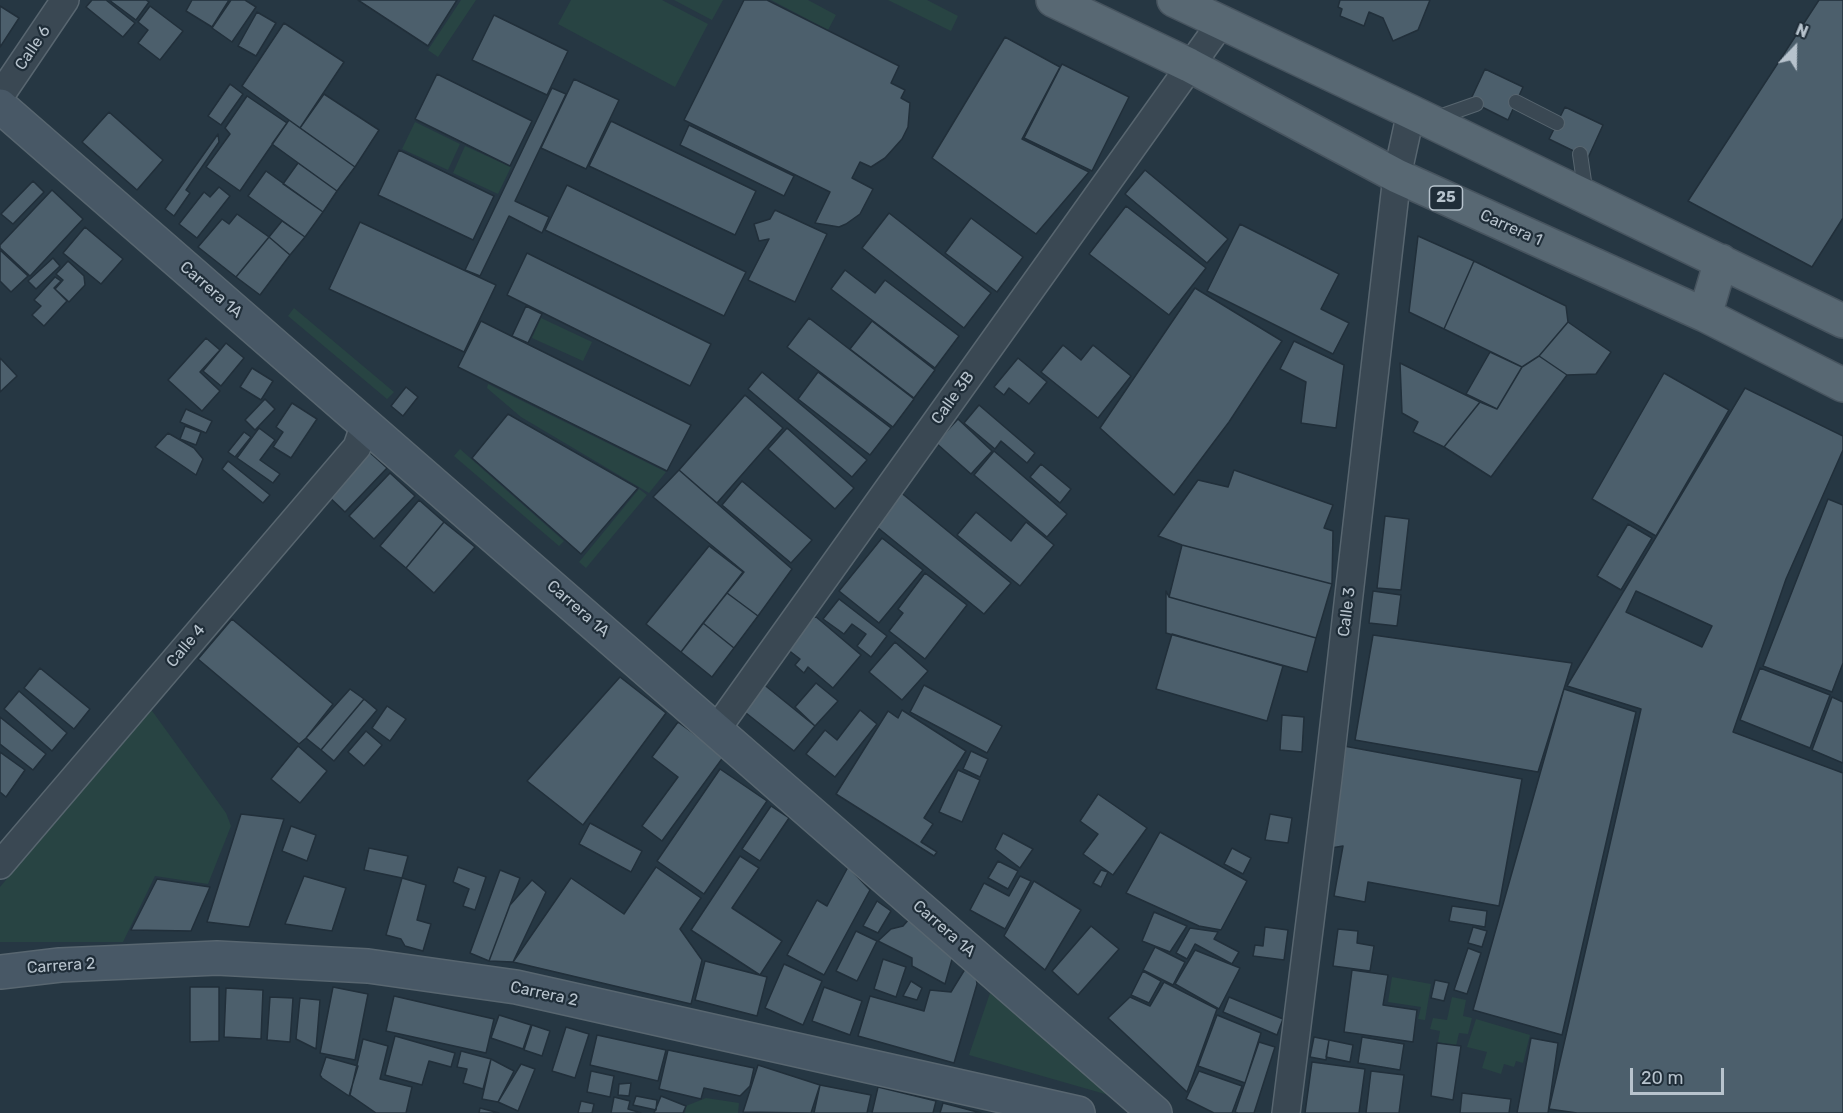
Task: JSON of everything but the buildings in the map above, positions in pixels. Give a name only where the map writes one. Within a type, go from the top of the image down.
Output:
[{"type":"main road","name":"Carrera 1","points":[[1053,0],[1189,65],[1397,176],[1705,315],[1843,385]]},
{"type":"main road","points":[[1174,0],[1420,116],[1843,321]]},
{"type":"main road","points":[[1705,315],[1720,261]]},
{"type":"street","name":"Calle 6","points":[[0,96],[65,0]]},
{"type":"street","name":"Calle 3B","points":[[716,730],[1221,23]]},
{"type":"street","name":"Carrera 1A","points":[[0,106],[1155,1113]]},
{"type":"street","name":"Calle 3","points":[[1286,1113],[1328,778],[1397,176],[1420,116]]},
{"type":"street","name":"Calle 4","points":[[0,865],[357,447],[365,424]]},
{"type":"street","name":"Carrera 2","points":[[0,972],[60,965],[217,958],[368,966],[516,987],[1078,1113]]},
{"type":"lane","points":[[1516,102],[1557,123]]},
{"type":"lane","points":[[1420,116],[1476,104]]},
{"type":"lane","points":[[1580,154],[1586,197]]},
{"type":"green space","points":[[461,0],[476,0],[438,57],[428,50]]},
{"type":"green space","points":[[571,0],[662,0],[708,24],[675,87],[558,24]]},
{"type":"green space","points":[[674,0],[723,0],[712,20]]},
{"type":"green space","points":[[771,0],[808,0],[836,15],[828,30]]},
{"type":"green space","points":[[888,0],[927,0],[958,16],[951,31]]},
{"type":"green space","points":[[415,122],[460,144],[448,170],[402,149]]},
{"type":"green space","points":[[465,146],[511,167],[498,194],[453,173]]},
{"type":"green space","points":[[294,308],[394,392],[387,399],[288,316]]},
{"type":"green space","points":[[541,318],[592,342],[583,361],[532,338]]},
{"type":"green space","points":[[488,384],[666,472],[649,493],[521,417],[487,388]]},
{"type":"green space","points":[[460,449],[564,541],[559,546],[454,456]]},
{"type":"green space","points":[[639,489],[647,495],[586,568],[579,562]]},
{"type":"green space","points":[[150,708],[226,813],[231,826],[208,884],[155,876],[123,942],[0,942],[0,887]]},
{"type":"green space","points":[[1392,977],[1431,984],[1425,1020],[1418,1019],[1421,1007],[1388,1002]]},
{"type":"green space","points":[[990,993],[1112,1096],[969,1055]]},
{"type":"green space","points":[[1452,997],[1466,1000],[1463,1016],[1472,1018],[1468,1034],[1459,1033],[1456,1046],[1438,1042],[1440,1031],[1430,1029],[1433,1018],[1447,1020]]},
{"type":"green space","points":[[1476,1019],[1530,1035],[1523,1063],[1516,1061],[1514,1067],[1504,1064],[1501,1074],[1482,1068],[1487,1052],[1467,1047]]},
{"type":"green space","points":[[706,1098],[739,1103],[738,1113],[685,1113],[686,1106]]}]
